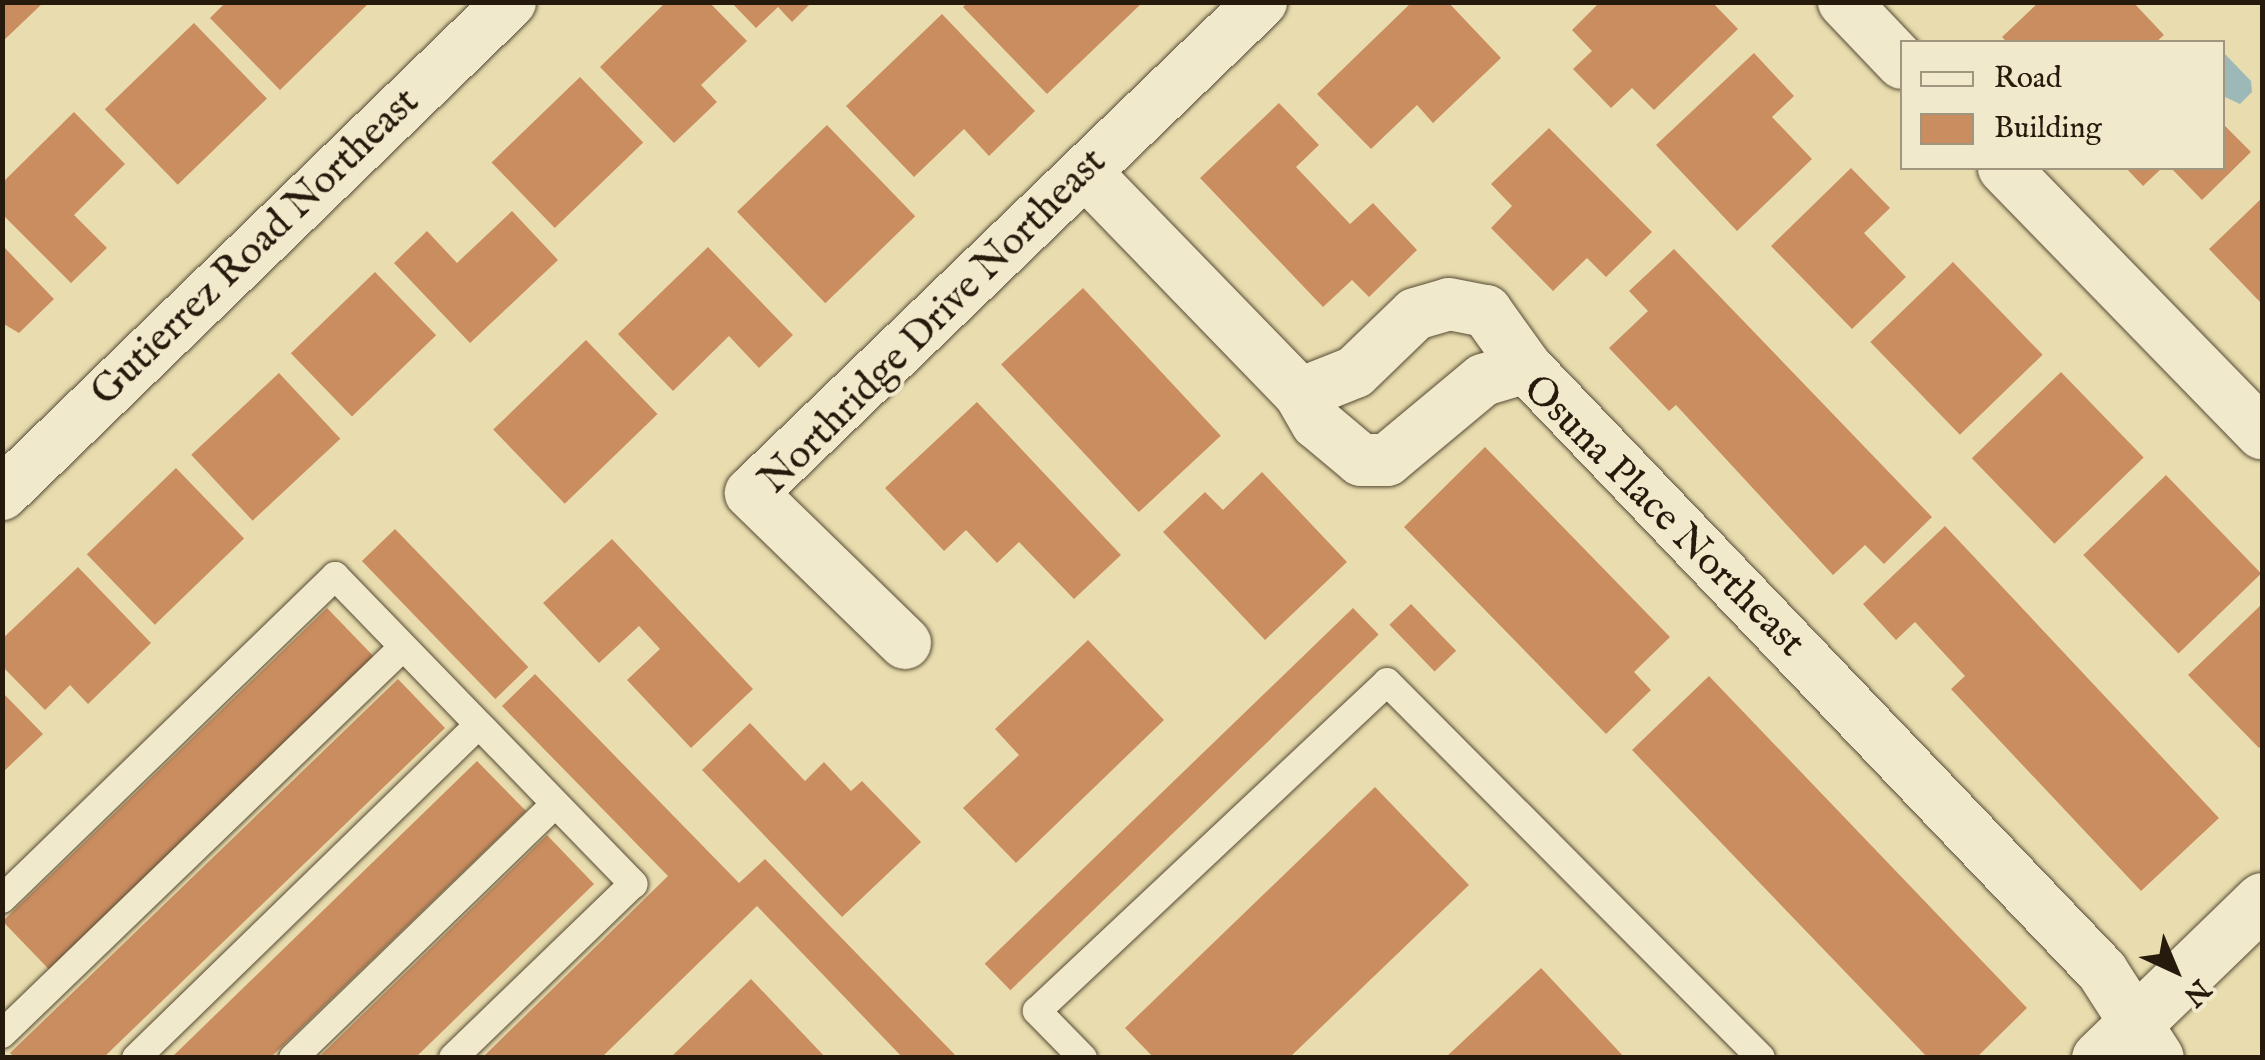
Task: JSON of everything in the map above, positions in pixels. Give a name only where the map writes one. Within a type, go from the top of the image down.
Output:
[{"type":"street","name":"Gutierrez Road Northeast","points":[[2,494],[510,2]]},
{"type":"street","name":"Northridge Drive Northeast","points":[[905,644],[750,492],[1262,2]]},
{"type":"street","points":[[1844,2],[1900,61]]},
{"type":"street","points":[[2006,170],[2262,433]]},
{"type":"street","name":"Osuna Place Northeast","points":[[1085,172],[1300,394],[1316,423],[1361,460],[1387,460],[1483,380],[1526,368],[2102,971],[2130,1047]]},
{"type":"street","points":[[1300,394],[1355,372],[1415,314],[1448,304],[1486,310],[1526,368]]},
{"type":"street","points":[[2130,1047],[2262,900]]},
{"type":"lane","points":[[2,899],[335,576],[632,884],[453,1058]]},
{"type":"lane","points":[[2,1034],[402,646]]},
{"type":"lane","points":[[1083,1058],[1037,1010],[1387,682],[1761,1058]]},
{"type":"lane","points":[[136,1058],[479,726]]},
{"type":"lane","points":[[293,1058],[555,804]]},
{"type":"water","points":[[2225,54],[2251,81],[2252,92],[2240,104],[2225,97]]},
{"type":"building","points":[[2,2],[44,2],[2,42]]},
{"type":"building","points":[[226,2],[370,2],[280,90],[210,18]]},
{"type":"building","points":[[666,2],[709,2],[747,41],[701,85],[717,102],[674,143],[600,67]]},
{"type":"building","points":[[731,2],[812,2],[792,22],[778,7],[756,28]]},
{"type":"building","points":[[968,2],[1143,2],[1047,94],[963,7]]},
{"type":"building","points":[[1412,2],[1448,2],[1501,58],[1433,123],[1417,105],[1371,149],[1317,94]]},
{"type":"building","points":[[1600,2],[1712,2],[1738,29],[1654,110],[1632,88],[1611,108],[1573,69],[1592,51],[1572,30]]},
{"type":"building","points":[[2039,2],[2133,2],[2164,35],[2158,40],[2002,37]]},
{"type":"building","points":[[942,14],[1035,111],[989,156],[964,129],[914,177],[846,106]]},
{"type":"building","points":[[194,23],[267,99],[178,185],[105,109]]},
{"type":"building","points":[[1754,53],[1794,96],[1772,117],[1812,159],[1737,231],[1656,145]]},
{"type":"building","points":[[580,77],[643,142],[555,228],[492,162]]},
{"type":"building","points":[[1279,103],[1319,145],[1296,167],[1350,224],[1373,203],[1417,250],[1369,297],[1352,280],[1323,307],[1200,178]]},
{"type":"building","points":[[74,112],[125,164],[74,215],[107,248],[71,283],[2,214],[2,183]]},
{"type":"building","points":[[827,125],[915,216],[825,303],[737,212]]},
{"type":"building","points":[[2225,126],[2251,152],[2202,200],[2173,170],[2225,170]]},
{"type":"building","points":[[1549,128],[1652,232],[1606,277],[1587,258],[1553,291],[1491,228],[1512,206],[1491,184]]},
{"type":"building","points":[[1851,168],[1890,208],[1864,233],[1906,277],[1852,329],[1771,246]]},
{"type":"building","points":[[2128,170],[2160,170],[2143,186]]},
{"type":"building","points":[[2262,198],[2262,304],[2209,249]]},
{"type":"building","points":[[512,211],[558,260],[470,343],[394,263],[427,231],[457,263]]},
{"type":"building","points":[[2,245],[54,299],[19,333],[2,323]]},
{"type":"building","points":[[708,247],[793,335],[759,368],[729,336],[673,391],[618,334]]},
{"type":"building","points":[[1674,249],[1932,517],[1884,564],[1865,545],[1833,575],[1676,405],[1669,411],[1609,348],[1648,311],[1629,291]]},
{"type":"building","points":[[1953,262],[2043,355],[1960,435],[1870,342]]},
{"type":"building","points":[[375,272],[436,335],[352,417],[291,353]]},
{"type":"building","points":[[1083,288],[1221,436],[1139,512],[1001,364]]},
{"type":"building","points":[[586,340],[658,414],[565,504],[493,430]]},
{"type":"building","points":[[2061,372],[2144,458],[2054,544],[1972,458]]},
{"type":"building","points":[[279,373],[340,439],[253,521],[191,455]]},
{"type":"building","points":[[977,402],[1121,555],[1074,599],[1019,542],[997,563],[966,530],[944,551],[885,488]]},
{"type":"building","points":[[1485,447],[1670,637],[1634,672],[1651,690],[1606,734],[1404,527]]},
{"type":"building","points":[[176,468],[244,538],[155,625],[87,554]]},
{"type":"building","points":[[1262,472],[1347,562],[1265,640],[1163,532],[1205,492],[1223,510]]},
{"type":"building","points":[[2166,475],[2261,574],[2178,653],[2083,555]]},
{"type":"building","points":[[1945,526],[2219,818],[2141,891],[1951,689],[1965,676],[1915,622],[1896,640],[1863,604]]},
{"type":"building","points":[[395,529],[528,667],[495,699],[362,561]]},
{"type":"building","points":[[612,539],[753,689],[691,748],[627,680],[660,649],[639,626],[599,663],[543,603]]},
{"type":"building","points":[[78,567],[151,643],[88,704],[70,685],[45,710],[2,666],[2,639]]},
{"type":"building","points":[[1411,604],[1456,651],[1435,672],[1389,625]]},
{"type":"building","points":[[2262,604],[2262,745],[2259,748],[2188,675]]},
{"type":"building","points":[[327,608],[374,657],[50,970],[3,921]]},
{"type":"building","points":[[1353,608],[1379,635],[1010,990],[985,964]]},
{"type":"building","points":[[1088,640],[1164,720],[1016,863],[963,808],[1019,755],[995,729]]},
{"type":"building","points":[[535,674],[739,883],[765,859],[958,1058],[903,1058],[757,906],[601,1058],[482,1058],[668,876],[502,706]]},
{"type":"building","points":[[1709,676],[2027,1008],[1976,1058],[1928,1058],[1632,750]]},
{"type":"building","points":[[398,679],[445,728],[103,1058],[15,1058],[10,1053]]},
{"type":"building","points":[[2,692],[43,734],[2,773]]},
{"type":"building","points":[[750,723],[805,781],[824,762],[851,791],[862,781],[921,842],[842,917],[702,770]]},
{"type":"building","points":[[477,761],[526,811],[270,1058],[171,1058]]},
{"type":"building","points":[[1375,787],[1469,885],[1289,1058],[1154,1058],[1125,1028]]},
{"type":"building","points":[[547,835],[594,884],[415,1058],[318,1058]]},
{"type":"building","points":[[1541,968],[1625,1058],[1445,1058]]},
{"type":"building","points":[[751,979],[826,1058],[670,1058]]}]
